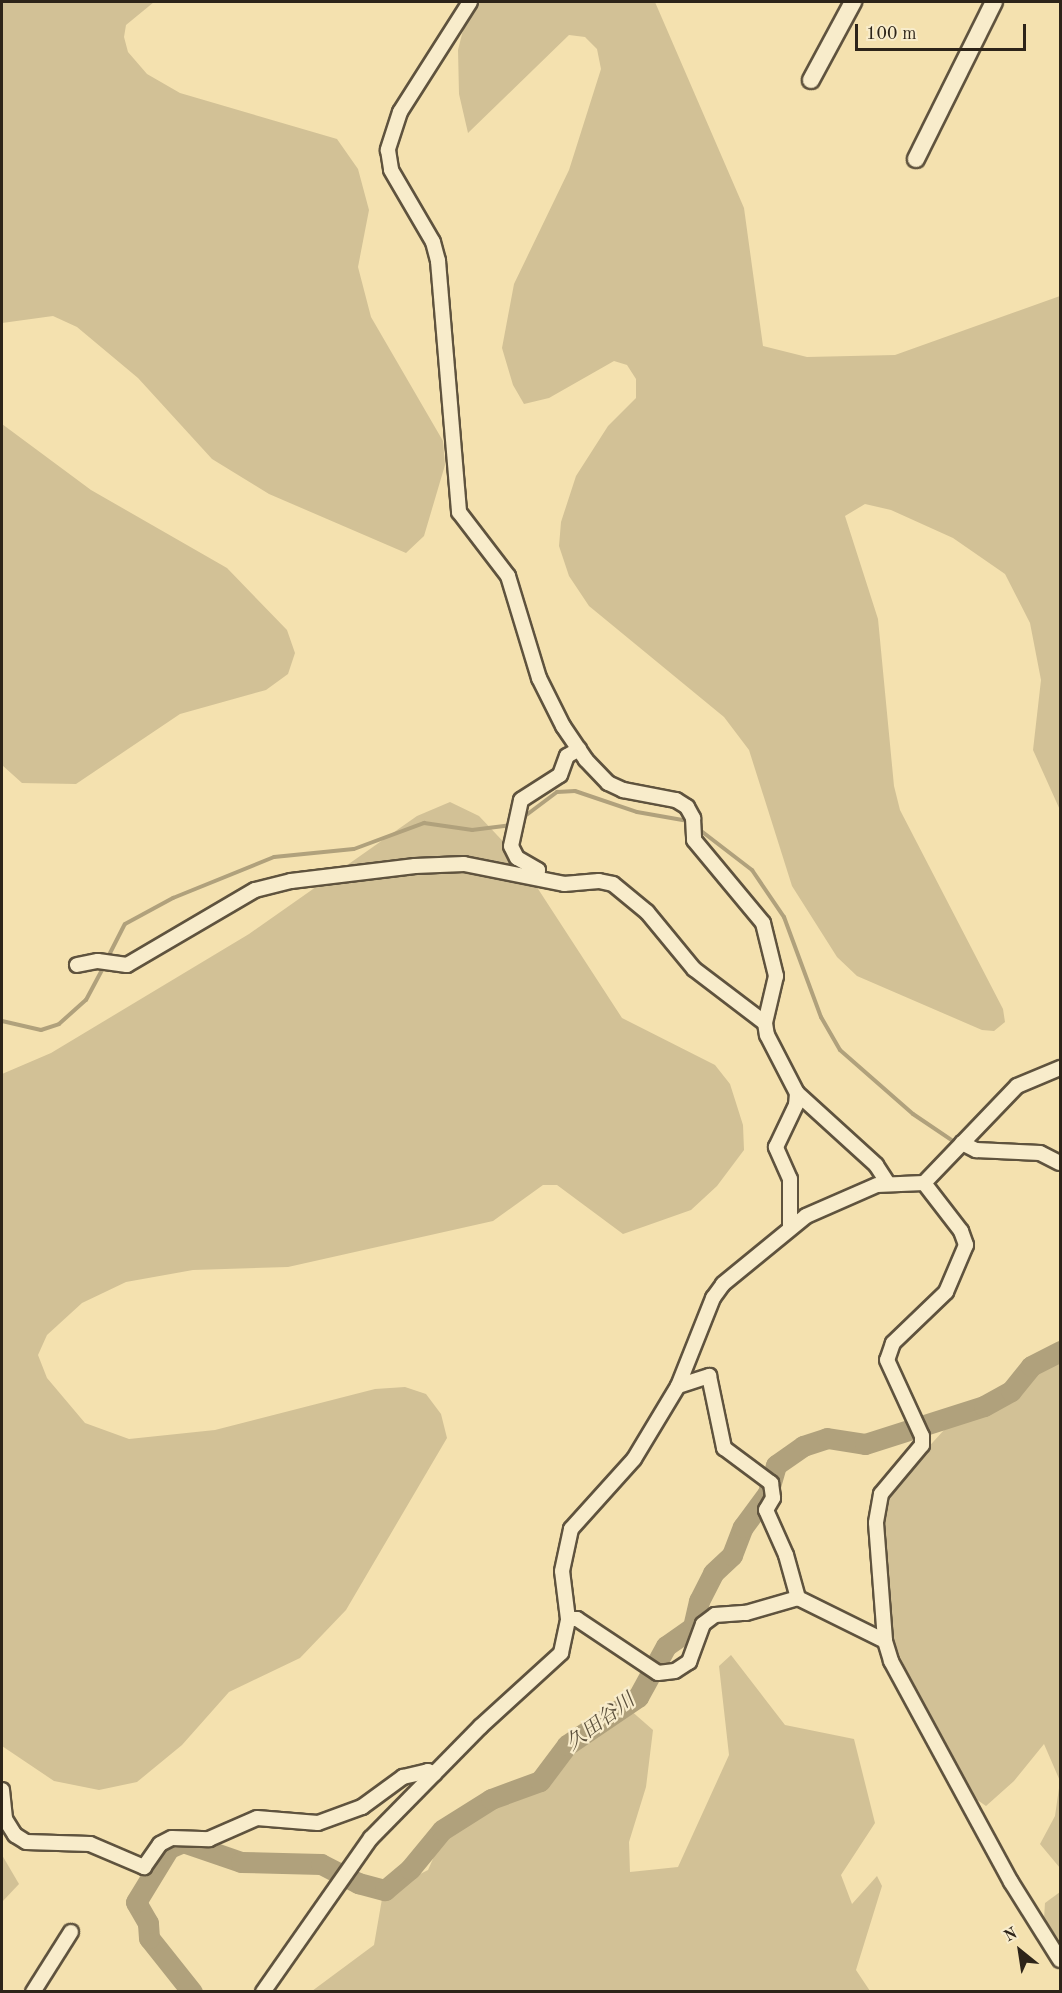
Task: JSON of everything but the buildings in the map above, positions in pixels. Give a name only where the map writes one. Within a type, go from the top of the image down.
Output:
[{"type":"street","points":[[470,2],[400,112],[388,150],[391,170],[433,242],[438,261],[459,512],[508,576],[539,678],[579,749],[608,783],[687,807],[693,818],[694,840],[763,923],[776,976],[765,1023]]},
{"type":"street","points":[[811,80],[853,2]]},
{"type":"street","points":[[916,159],[994,2]]},
{"type":"street","points":[[537,877],[538,870],[517,858],[511,846],[521,800],[560,775],[567,756],[579,749]]},
{"type":"street","points":[[77,965],[98,961],[127,965],[255,890],[291,881],[415,866],[464,864],[564,884],[599,881],[630,894],[694,969],[765,1023],[797,1093],[876,1165],[887,1182]]},
{"type":"street","points":[[263,1992],[346,1870],[371,1838],[434,1774],[561,1653],[568,1619],[562,1571],[571,1529],[621,1476],[678,1386],[713,1298],[723,1284],[790,1227],[887,1182],[924,1183],[1017,1086],[1060,1068]]},
{"type":"street","points":[[790,1227],[790,1179],[776,1147],[796,1105],[797,1093]]},
{"type":"street","points":[[962,1143],[976,1150],[1040,1153],[1060,1163]]},
{"type":"street","points":[[924,1183],[961,1231],[966,1245],[962,1261],[946,1292],[893,1343],[887,1360],[913,1413],[922,1436],[922,1445],[881,1494],[876,1523],[885,1641],[891,1661],[1011,1882],[1060,1960]]},
{"type":"street","points":[[678,1386],[709,1377],[724,1448],[771,1483],[773,1498],[766,1510],[786,1555],[798,1598]]},
{"type":"street","points":[[568,1619],[577,1619],[658,1673],[675,1671],[690,1662],[704,1624],[715,1615],[746,1612],[798,1598],[885,1641]]},
{"type":"street","points":[[2,1790],[5,1819],[15,1835],[26,1842],[90,1844],[144,1867],[160,1844],[172,1838],[209,1839],[257,1818],[318,1823],[362,1807],[403,1777],[428,1771],[434,1774]]},
{"type":"street","points":[[33,1992],[71,1932]]},
{"type":"shaded area","points":[[2,2],[154,2],[126,25],[124,37],[128,52],[147,74],[180,93],[337,139],[358,169],[369,210],[358,267],[371,317],[443,441],[445,465],[424,536],[406,553],[269,494],[212,459],[138,378],[77,327],[53,316],[2,323]]},
{"type":"shaded area","points":[[470,2],[655,2],[744,208],[763,346],[807,357],[895,355],[1060,296],[1060,810],[1033,750],[1041,680],[1030,623],[1005,574],[953,538],[891,510],[865,504],[845,516],[878,619],[894,786],[900,810],[1003,1009],[1005,1022],[994,1031],[982,1030],[857,976],[837,957],[792,886],[749,750],[724,717],[589,606],[569,576],[559,546],[561,522],[576,476],[608,426],[636,398],[636,379],[627,365],[614,361],[549,398],[524,404],[513,385],[502,348],[514,284],[569,170],[601,69],[597,49],[585,37],[569,35],[468,133],[459,94],[458,50]]},
{"type":"shaded area","points":[[2,424],[91,490],[227,568],[287,630],[295,653],[288,674],[266,690],[180,714],[76,784],[22,783],[2,765]]},
{"type":"shaded area","points":[[450,802],[479,816],[516,855],[622,1018],[715,1065],[730,1084],[743,1125],[744,1150],[717,1186],[691,1210],[623,1234],[557,1185],[543,1185],[493,1221],[288,1267],[193,1270],[126,1282],[82,1303],[47,1335],[38,1355],[47,1378],[85,1423],[129,1439],[215,1430],[375,1389],[405,1387],[426,1394],[441,1414],[447,1438],[346,1610],[300,1658],[229,1692],[182,1745],[137,1782],[99,1790],[54,1781],[2,1746],[2,1074],[51,1053],[249,934],[417,816]]},
{"type":"shaded area","points":[[1060,1354],[1060,1781],[1044,1744],[1014,1781],[986,1806],[966,1792],[891,1638],[880,1507],[891,1488],[955,1418],[1005,1398],[1036,1368]]},
{"type":"shaded area","points":[[731,1655],[785,1725],[854,1739],[875,1823],[841,1875],[852,1904],[877,1876],[882,1886],[856,1970],[870,1991],[312,1991],[374,1945],[383,1893],[428,1870],[444,1834],[475,1812],[536,1789],[577,1734],[629,1709],[653,1730],[646,1787],[629,1842],[630,1872],[678,1867],[729,1755],[719,1666]]},
{"type":"shaded area","points":[[1060,1781],[1060,1868],[1040,1844],[1055,1816]]},
{"type":"shaded area","points":[[2,1855],[19,1884],[2,1902]]},
{"type":"shaded area","points":[[1060,1892],[1060,1941],[1044,1919],[1045,1903]]},
{"type":"waterway","points":[[521,819],[557,792],[575,791],[637,812],[688,821]]},
{"type":"waterway","points":[[107,959],[125,924],[173,898],[274,857],[354,849],[424,823],[472,830],[512,825]]},
{"type":"waterway","points":[[696,827],[752,870],[784,917],[821,1017],[840,1050],[913,1114],[956,1143]]},
{"type":"waterway","points":[[2,1021],[41,1030],[59,1024],[86,1000],[104,966]]},
{"type":"waterway","name":"久田谷川","points":[[192,1992],[149,1938],[148,1923],[136,1902],[169,1848],[183,1842],[241,1862],[321,1864],[358,1883],[385,1890],[410,1869],[442,1830],[491,1799],[540,1781],[567,1745],[638,1697],[666,1646],[693,1627],[699,1601],[713,1573],[732,1555],[743,1527],[768,1493],[776,1465],[803,1446],[827,1438],[865,1444],[984,1406],[1011,1391],[1031,1366],[1060,1351]]}]
